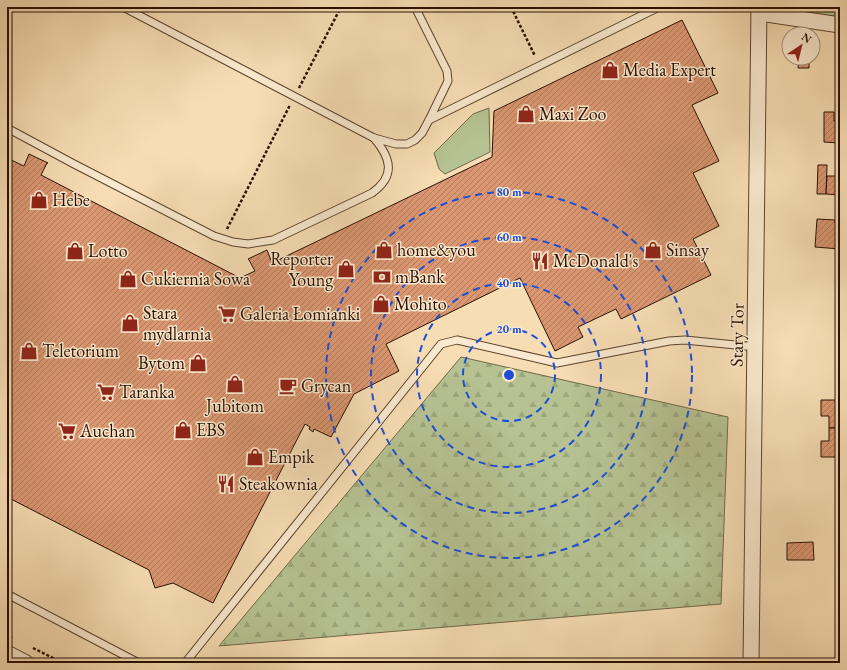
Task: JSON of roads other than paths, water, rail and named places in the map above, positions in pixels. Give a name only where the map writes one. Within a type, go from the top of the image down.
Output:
[{"type":"street","points":[[759,10],[840,24]]},
{"type":"street","name":"Stary Tor","points":[[751,663],[759,10]]},
{"type":"street","points":[[7,653],[26,663]]},
{"type":"lane","points":[[123,7],[374,138],[396,144],[407,144],[416,140],[422,133],[448,81],[447,71],[415,7]]},
{"type":"lane","points":[[429,120],[659,7]]},
{"type":"lane","points":[[7,128],[214,236],[233,242],[248,244],[273,240],[372,193],[379,188],[388,174],[390,166],[386,155],[374,138]]},
{"type":"lane","points":[[186,663],[440,344],[457,340],[557,363],[669,341],[685,340],[756,347]]},
{"type":"lane","points":[[7,594],[139,663]]},
{"type":"place","name":"Media Expert","points":[[610,70]]},
{"type":"place","name":"Maxi Zoo","points":[[526,114]]},
{"type":"place","name":"Hebe","points":[[39,200]]},
{"type":"place","name":"home&you","points":[[384,250]]},
{"type":"place","name":"Sinsay","points":[[653,250]]},
{"type":"place","name":"Lotto","points":[[75,251]]},
{"type":"place","name":"McDonald's","points":[[540,261]]},
{"type":"place","name":"Reporter Young","points":[[346,269]]},
{"type":"place","name":"mBank","points":[[382,277]]},
{"type":"place","name":"Cukiernia Sowa","points":[[128,279]]},
{"type":"place","name":"Mohito","points":[[381,304]]},
{"type":"place","name":"Galeria Łomianki","points":[[227,314]]},
{"type":"place","name":"Stara mydlarnia","points":[[130,323]]},
{"type":"place","name":"Teletorium","points":[[29,351]]},
{"type":"place","name":"Bytom","points":[[198,363]]},
{"type":"place","name":"Jubitom","points":[[235,384]]},
{"type":"place","name":"Grycan","points":[[288,386]]},
{"type":"place","name":"Taranka","points":[[106,392]]},
{"type":"place","name":"EBS","points":[[183,430]]},
{"type":"place","name":"Auchan","points":[[67,431]]},
{"type":"place","name":"Empik","points":[[255,457]]},
{"type":"place","name":"Steakownia","points":[[226,484]]}]
